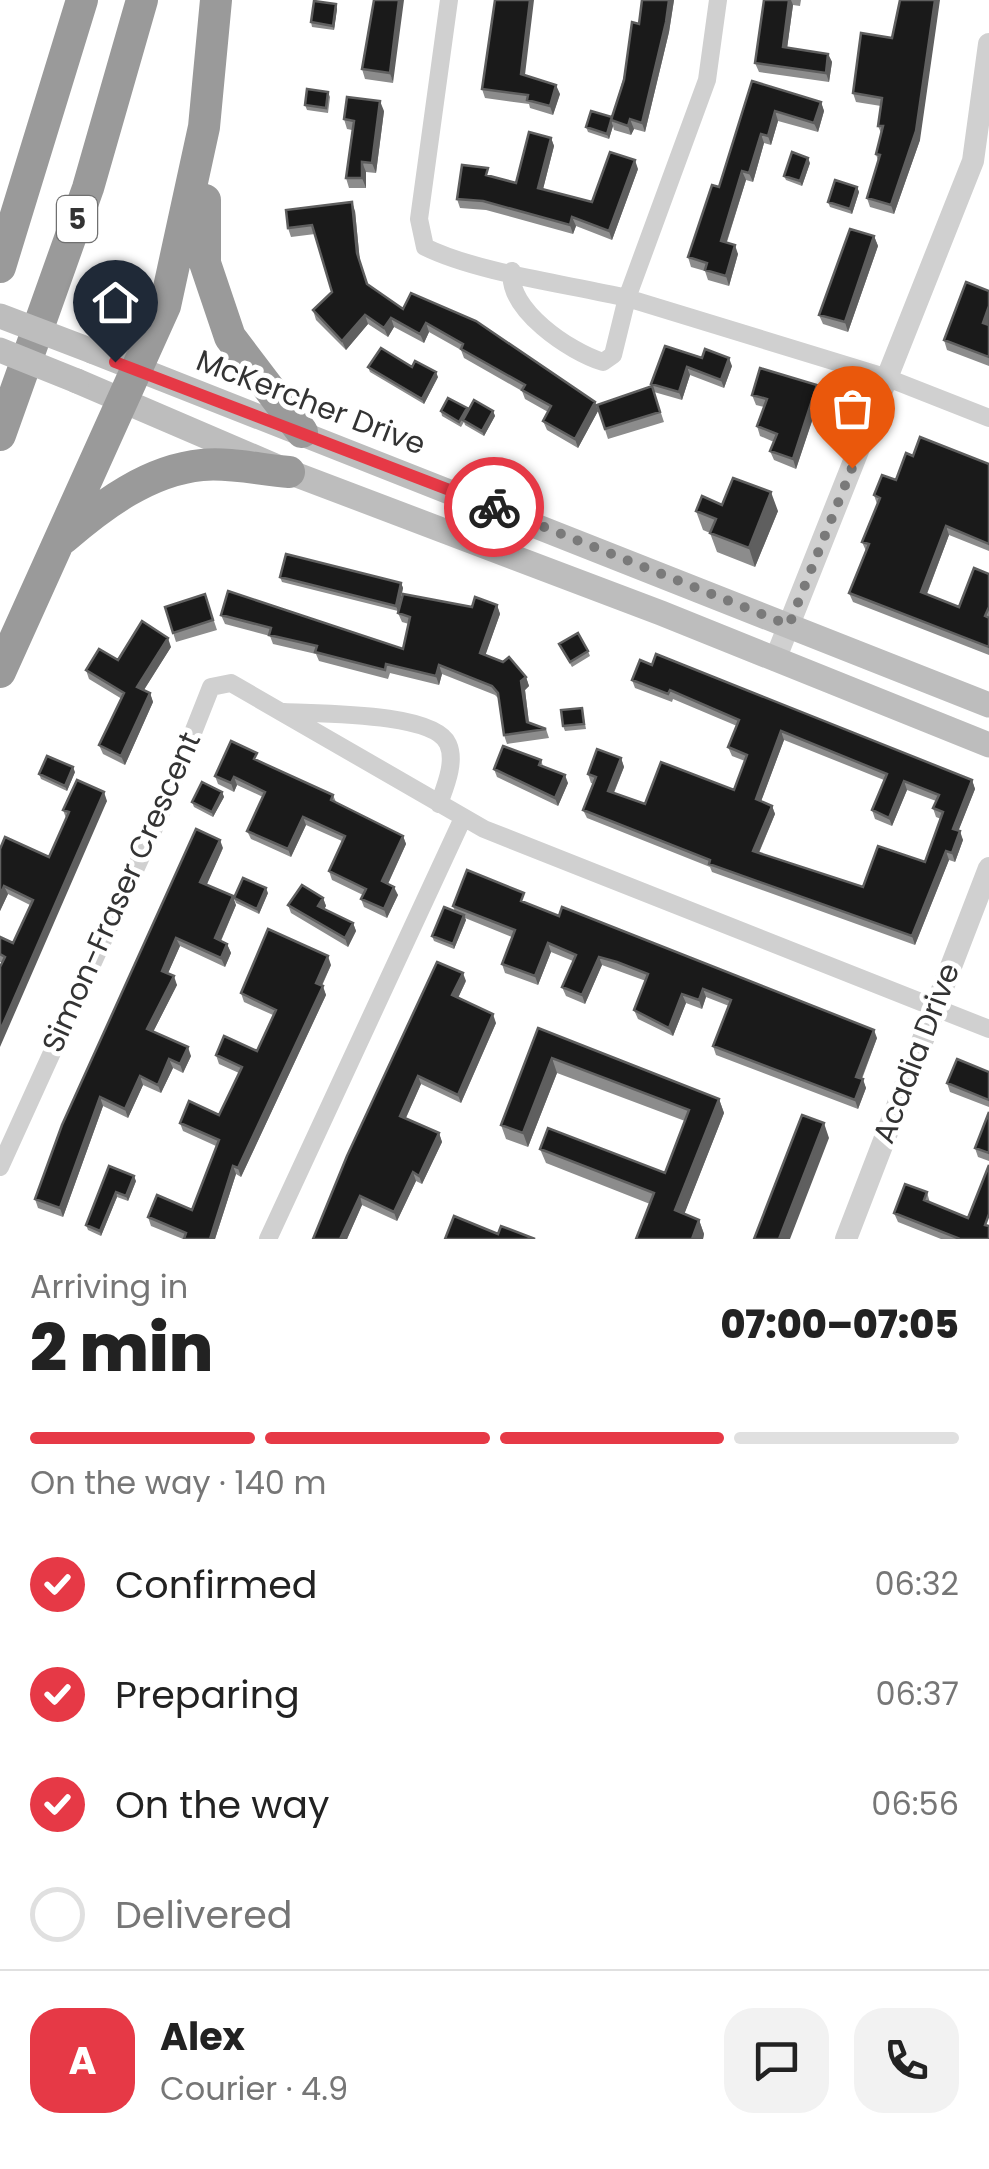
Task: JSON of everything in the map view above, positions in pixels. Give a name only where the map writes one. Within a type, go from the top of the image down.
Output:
[{"type":"highway","name":"5","points":[[0,267],[31,177],[82,0]]},
{"type":"highway","name":"5","points":[[0,435],[88,188],[142,0]]},
{"type":"highway","points":[[216,0],[204,127],[205,263],[230,337],[302,432]]},
{"type":"highway","points":[[0,672],[165,306],[204,127]]},
{"type":"highway","points":[[0,249],[31,177]]},
{"type":"highway","points":[[56,545],[96,510],[154,480],[202,465],[289,472]]},
{"type":"main road","name":"McKercher Drive","points":[[0,316],[989,705]]},
{"type":"main road","points":[[0,350],[289,472],[989,745]]},
{"type":"street","points":[[449,0],[419,220],[425,247],[452,260],[627,298],[886,377],[989,418]]},
{"type":"street","points":[[512,271],[511,289],[519,303],[586,357],[603,362],[614,355],[627,298],[707,80],[718,0]]},
{"type":"street","points":[[775,660],[973,161],[989,44]]},
{"type":"street","name":"Simon-Fraser Crescent","points":[[0,1168],[164,806],[211,688],[231,684],[463,818],[989,1029]]},
{"type":"street","name":"Simon-Fraser Crescent","points":[[280,712],[382,718],[434,729],[446,739],[451,754],[439,804]]},
{"type":"street","points":[[268,1239],[463,818]]},
{"type":"street","name":"Acadia Drive","points":[[848,1239],[932,1007],[989,868]]},
{"type":"building","points":[[374,0],[399,0],[390,73],[362,69]]},
{"type":"building","points":[[495,0],[530,0],[521,74],[556,85],[550,106],[527,100],[528,95],[482,89]]},
{"type":"building","points":[[642,0],[669,0],[642,123],[630,119],[628,126],[611,120],[624,80],[632,22],[639,24]]},
{"type":"building","points":[[764,0],[789,0],[783,47],[828,54],[826,73],[755,63]]},
{"type":"building","points":[[900,0],[935,0],[916,131],[891,205],[867,198],[880,155],[876,154],[883,126],[878,126],[882,98],[853,93],[861,33],[892,38]]},
{"type":"building","points":[[314,1],[336,4],[333,26],[311,22]]},
{"type":"building","points":[[752,81],[821,102],[814,123],[775,111],[768,136],[761,134],[749,173],[742,171],[721,241],[735,245],[726,276],[705,270],[707,263],[688,257],[712,185],[719,187]]},
{"type":"building","points":[[307,89],[328,92],[326,108],[305,105]]},
{"type":"building","points":[[347,97],[380,101],[372,163],[362,162],[362,178],[346,178],[354,121],[344,119]]},
{"type":"building","points":[[591,111],[612,117],[607,134],[586,127]]},
{"type":"building","points":[[529,132],[551,138],[538,188],[592,202],[610,152],[635,160],[609,231],[572,217],[570,225],[483,201],[457,199],[462,165],[488,168],[486,175],[516,183]]},
{"type":"building","points":[[792,152],[808,158],[800,181],[784,176]]},
{"type":"building","points":[[835,180],[857,187],[850,209],[828,202]]},
{"type":"building","points":[[352,202],[357,253],[367,284],[403,309],[411,293],[476,321],[595,402],[575,439],[543,421],[551,406],[522,390],[525,385],[461,349],[463,344],[426,323],[420,334],[391,318],[384,328],[365,315],[342,341],[313,310],[332,292],[312,225],[288,228],[286,210]]},
{"type":"building","points":[[850,229],[874,236],[845,322],[819,315]]},
{"type":"building","points":[[966,282],[989,291],[983,323],[989,325],[989,357],[944,340]]},
{"type":"building","points":[[665,346],[702,358],[705,349],[729,358],[721,380],[687,367],[679,392],[651,384]]},
{"type":"building","points":[[381,348],[412,367],[415,361],[436,372],[422,399],[368,367]]},
{"type":"building","points":[[760,368],[817,385],[793,459],[770,451],[777,434],[757,426],[767,399],[752,395]]},
{"type":"building","points":[[652,386],[660,412],[605,429],[597,405]]},
{"type":"building","points":[[448,398],[467,408],[459,422],[441,411]]},
{"type":"building","points":[[474,400],[493,411],[482,431],[463,420]]},
{"type":"building","points":[[920,437],[989,464],[989,544],[946,526],[921,592],[959,607],[974,568],[989,574],[989,607],[985,616],[989,618],[989,647],[849,593],[869,544],[862,542],[880,498],[874,495],[882,475],[896,480],[906,453],[913,456]]},
{"type":"building","points":[[733,478],[771,492],[749,548],[710,533],[716,519],[696,511],[702,496],[722,505]]},
{"type":"building","points":[[286,554],[401,583],[396,606],[280,577]]},
{"type":"building","points":[[228,591],[403,649],[410,617],[398,613],[403,594],[472,607],[475,597],[497,605],[480,653],[503,662],[509,657],[526,677],[521,681],[527,722],[546,729],[504,735],[498,693],[492,686],[439,665],[436,676],[386,664],[385,670],[315,652],[317,646],[269,635],[271,628],[221,615]]},
{"type":"building","points":[[205,594],[213,620],[173,633],[165,607]]},
{"type":"building","points":[[142,621],[168,638],[137,687],[150,693],[121,756],[99,745],[124,693],[86,670],[99,649],[118,660]]},
{"type":"building","points":[[578,633],[588,651],[570,662],[559,644]]},
{"type":"building","points":[[656,654],[972,780],[953,829],[960,831],[952,853],[946,851],[912,936],[709,864],[710,860],[583,810],[596,777],[588,774],[597,749],[621,758],[608,791],[645,804],[661,762],[734,790],[747,755],[728,747],[739,720],[670,690],[668,694],[632,680],[640,660],[652,665]],"holes":[[[781,731],[887,774],[872,810],[889,818],[904,781],[939,795],[933,808],[943,812],[925,862],[878,846],[863,887],[753,851],[772,806],[756,799]]]},
{"type":"building","points":[[582,708],[584,724],[563,726],[561,710]]},
{"type":"building","points":[[231,741],[257,753],[254,759],[333,795],[331,800],[403,836],[382,881],[394,887],[384,909],[361,899],[366,889],[329,871],[345,836],[303,817],[288,849],[247,831],[265,792],[234,777],[231,783],[215,776]]},
{"type":"building","points":[[503,746],[541,760],[539,765],[565,775],[555,798],[494,769]]},
{"type":"building","points":[[47,756],[73,767],[65,786],[39,774]]},
{"type":"building","points":[[77,780],[104,792],[0,1031],[0,967],[5,957],[0,954],[0,937],[13,943],[33,900],[4,886],[0,896],[0,849],[5,837],[49,857],[69,812],[63,810]]},
{"type":"building","points":[[202,782],[222,792],[212,812],[192,802]]},
{"type":"building","points":[[196,829],[220,840],[200,882],[233,896],[215,938],[227,944],[221,958],[176,938],[162,971],[174,976],[147,1029],[188,1047],[180,1064],[169,1059],[158,1085],[140,1076],[125,1109],[100,1097],[60,1208],[35,1199],[62,1125]]},
{"type":"building","points":[[467,870],[524,893],[521,901],[559,916],[562,907],[874,1030],[856,1077],[863,1079],[855,1100],[713,1046],[731,1000],[703,989],[699,1000],[682,994],[669,1028],[634,1010],[648,974],[617,962],[599,957],[582,995],[562,987],[576,955],[548,943],[535,976],[502,964],[515,930],[453,906]]},
{"type":"building","points":[[243,878],[266,888],[257,909],[234,898]]},
{"type":"building","points":[[302,885],[323,898],[318,906],[353,923],[345,938],[288,905]]},
{"type":"building","points":[[444,907],[464,915],[453,944],[432,936]]},
{"type":"building","points":[[268,929],[328,956],[316,983],[323,986],[238,1168],[233,1166],[210,1239],[184,1239],[186,1233],[148,1217],[157,1195],[192,1210],[219,1140],[180,1123],[189,1101],[219,1115],[242,1067],[216,1055],[224,1036],[257,1051],[276,1010],[241,993]]},
{"type":"building","points":[[437,962],[463,973],[452,995],[493,1014],[458,1095],[418,1076],[400,1116],[439,1133],[419,1176],[413,1172],[394,1212],[360,1196],[340,1239],[313,1239],[347,1156]]},
{"type":"building","points":[[538,1028],[719,1099],[675,1210],[699,1220],[692,1239],[636,1239],[654,1193],[540,1149],[548,1128],[665,1173],[689,1110],[552,1058],[523,1133],[501,1125]]},
{"type":"building","points":[[957,1059],[989,1072],[989,1100],[947,1083]]},
{"type":"building","points":[[989,1112],[989,1153],[975,1148]]},
{"type":"building","points":[[802,1115],[824,1123],[779,1239],[754,1239]]},
{"type":"building","points":[[989,1165],[989,1214],[985,1225],[989,1226],[989,1239],[960,1239],[894,1213],[905,1184],[927,1192],[924,1200],[968,1218]]},
{"type":"building","points":[[109,1166],[134,1176],[126,1196],[116,1192],[100,1231],[86,1225]]},
{"type":"building","points":[[454,1216],[498,1234],[501,1226],[535,1239],[445,1239]]},
{"type":"way so far","points":[[494,507],[789,625],[852,468]]},
{"type":"route","points":[[115,362],[494,507]]}]
